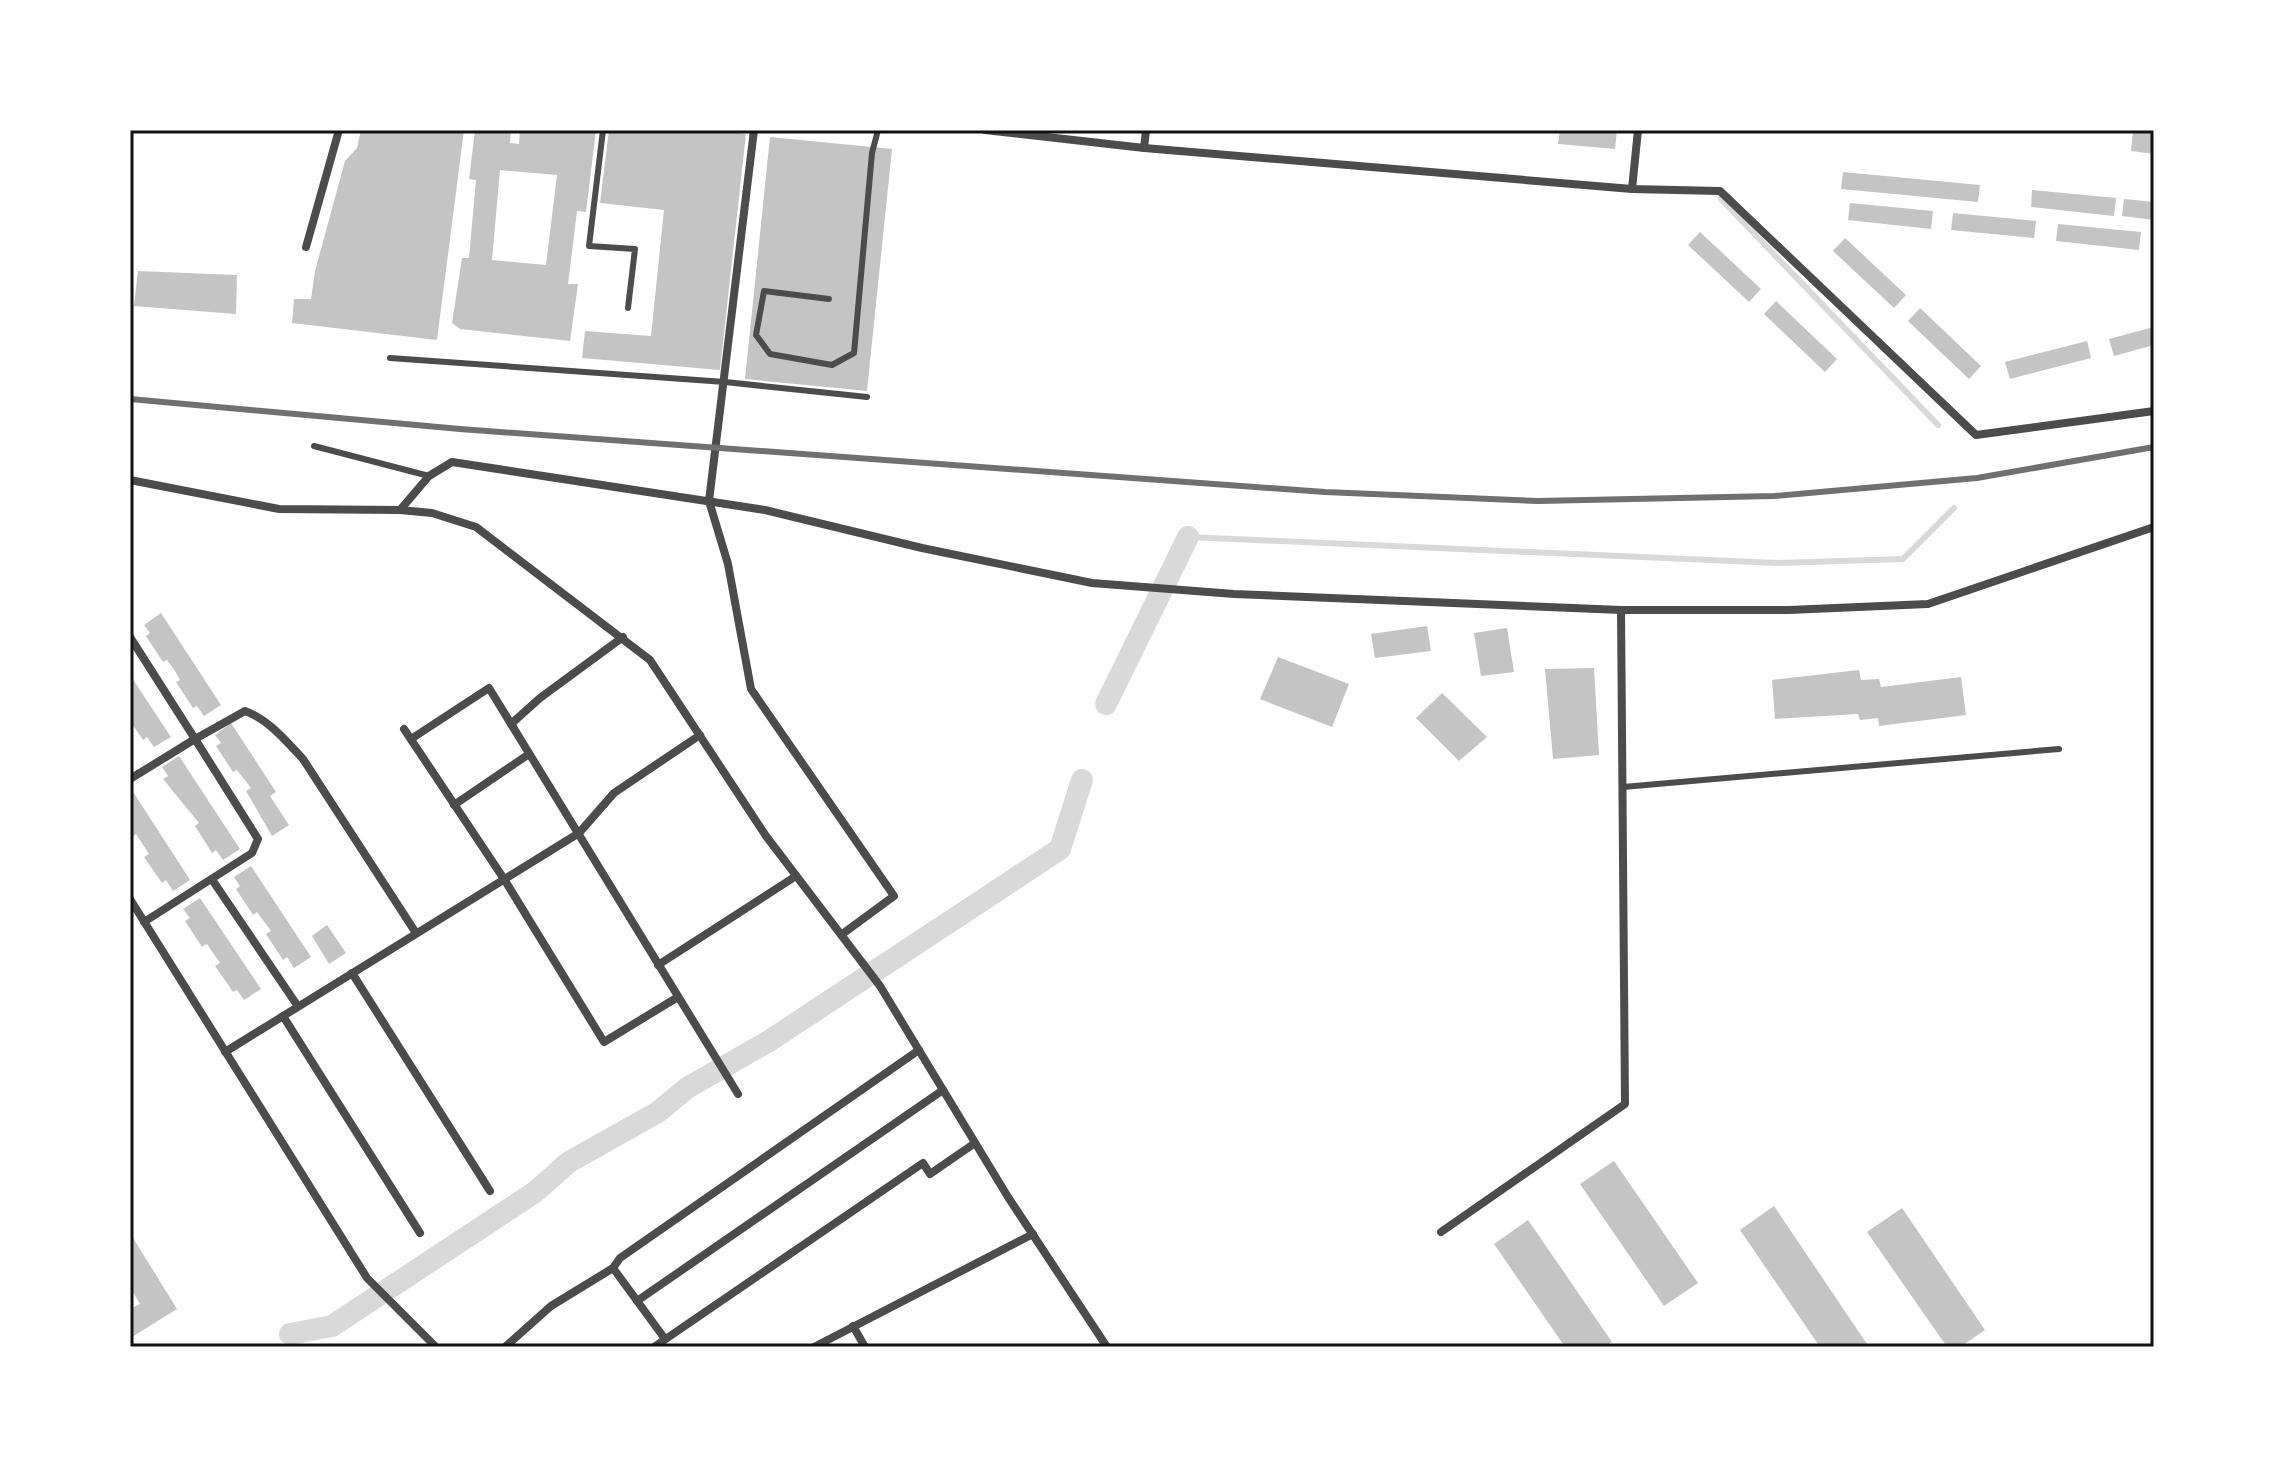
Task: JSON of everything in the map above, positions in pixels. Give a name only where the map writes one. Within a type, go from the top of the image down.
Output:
[{"type":"street","points":[[306,247],[339,130]]},
{"type":"street","points":[[754,130],[709,501],[728,564],[751,689],[894,896],[841,935]]},
{"type":"street","points":[[985,130],[1144,148],[1632,189],[1720,191],[1976,435],[2154,411]]},
{"type":"street","points":[[1144,148],[1146,130]]},
{"type":"street","points":[[1632,189],[1638,130]]},
{"type":"street","points":[[400,510],[429,476],[452,462],[765,510],[922,548],[1092,583],[1169,590],[1621,610],[1789,610],[1928,604],[2154,527]]},
{"type":"street","points":[[130,480],[279,509],[400,510],[432,513],[476,527],[650,660],[796,876],[880,986],[975,1143],[1107,1347]]},
{"type":"street","points":[[1441,1232],[1625,1104],[1621,610]]},
{"type":"street","points":[[130,637],[258,839],[252,853],[213,881],[144,922]]},
{"type":"street","points":[[511,724],[540,698],[623,637]]},
{"type":"street","points":[[411,739],[489,688],[738,1094]]},
{"type":"street","points":[[130,779],[245,711],[257,715],[303,759],[416,933]]},
{"type":"street","points":[[404,729],[504,879],[604,1042],[678,997]]},
{"type":"street","points":[[225,1052],[579,833],[614,793],[700,735]]},
{"type":"street","points":[[454,805],[529,754]]},
{"type":"street","points":[[658,965],[796,876]]},
{"type":"street","points":[[213,881],[297,1005]]},
{"type":"street","points":[[130,899],[367,1278],[399,1306],[436,1347]]},
{"type":"street","points":[[352,973],[490,1191]]},
{"type":"street","points":[[283,1016],[420,1233]]},
{"type":"street","points":[[505,1347],[551,1306],[613,1268],[620,1258],[919,1050]]},
{"type":"street","points":[[637,1301],[943,1090]]},
{"type":"street","points":[[654,1347],[923,1163],[930,1174],[975,1143]]},
{"type":"street","points":[[814,1347],[1033,1234]]},
{"type":"street","points":[[613,1268],[665,1339]]},
{"type":"street","points":[[853,1326],[865,1347]]},
{"type":"lane","points":[[603,130],[589,246],[635,249],[628,308]]},
{"type":"lane","points":[[829,299],[764,291],[756,335],[762,346],[778,358],[832,365],[854,353],[872,153],[878,130]]},
{"type":"lane","points":[[390,358],[725,382],[867,397]]},
{"type":"lane","points":[[314,446],[429,476]]},
{"type":"lane","points":[[1623,787],[2059,749]]},
{"type":"building","points":[[361,130],[464,130],[437,340],[292,323],[294,299],[311,299],[315,271],[345,161],[357,148]]},
{"type":"building","points":[[475,130],[511,130],[510,143],[519,144],[520,130],[596,130],[586,212],[577,211],[568,284],[578,284],[570,341],[460,329],[452,323],[462,258],[469,258],[476,180],[469,179]],"holes":[[[500,170],[557,175],[546,265],[492,260]]]},
{"type":"building","points":[[609,130],[711,130],[746,134],[720,370],[582,358],[585,331],[651,336],[664,210],[600,203]]},
{"type":"building","points":[[1560,130],[1617,130],[1615,149],[1558,144]]},
{"type":"building","points":[[2154,130],[2154,154],[2131,151],[2133,131]]},
{"type":"building","points":[[770,137],[892,149],[867,391],[745,379]]},
{"type":"building","points":[[1843,172],[1980,185],[1978,202],[1841,189]]},
{"type":"building","points":[[2032,190],[2116,198],[2114,216],[2031,207]]},
{"type":"building","points":[[2124,199],[2154,202],[2154,220],[2122,216]]},
{"type":"building","points":[[1850,203],[1933,211],[1931,229],[1848,220]]},
{"type":"building","points":[[1953,213],[2036,221],[2034,238],[1951,230]]},
{"type":"building","points":[[2058,224],[2141,232],[2139,250],[2056,241]]},
{"type":"building","points":[[1700,232],[1761,289],[1749,302],[1688,245]]},
{"type":"building","points":[[1845,238],[1906,295],[1894,308],[1833,251]]},
{"type":"building","points":[[138,271],[237,275],[236,314],[134,306]]},
{"type":"building","points":[[1776,301],[1837,359],[1825,372],[1764,314]]},
{"type":"building","points":[[1920,308],[1981,366],[1969,379],[1908,321]]},
{"type":"building","points":[[2154,327],[2154,345],[2114,356],[2109,339]]},
{"type":"building","points":[[2087,341],[2091,358],[2010,379],[2005,362]]},
{"type":"building","points":[[161,613],[221,705],[204,716],[197,706],[193,708],[176,682],[180,680],[175,671],[167,660],[163,662],[146,636],[150,633],[144,625]]},
{"type":"building","points":[[1427,626],[1431,651],[1375,658],[1371,634]]},
{"type":"building","points":[[1507,628],[1514,672],[1481,676],[1474,633]]},
{"type":"building","points":[[1278,657],[1349,684],[1332,727],[1260,699]]},
{"type":"building","points":[[1594,668],[1599,755],[1553,759],[1545,669]]},
{"type":"building","points":[[1859,670],[1861,680],[1879,679],[1881,687],[1961,677],[1966,715],[1879,726],[1878,718],[1860,720],[1858,714],[1775,719],[1772,680]]},
{"type":"building","points":[[130,675],[171,737],[154,747],[147,737],[143,740],[130,721]]},
{"type":"building","points":[[1442,693],[1487,737],[1459,761],[1416,718]]},
{"type":"building","points":[[231,723],[276,792],[270,796],[289,825],[272,836],[246,791],[251,788],[237,770],[233,772],[216,746],[221,743],[215,735]]},
{"type":"building","points":[[179,756],[240,849],[223,860],[216,850],[212,853],[195,826],[199,823],[163,779],[168,776],[162,767]]},
{"type":"building","points":[[130,787],[190,880],[173,891],[166,880],[162,883],[144,857],[149,854],[136,834],[132,837],[130,833]]},
{"type":"building","points":[[251,866],[311,957],[294,968],[287,957],[283,960],[266,934],[271,931],[257,912],[253,915],[236,889],[240,886],[234,877]]},
{"type":"building","points":[[200,898],[261,989],[244,1000],[237,990],[233,992],[215,966],[220,963],[207,944],[202,947],[185,921],[190,918],[183,909]]},
{"type":"building","points":[[327,925],[346,953],[329,964],[312,936]]},
{"type":"building","points":[[1614,1161],[1698,1283],[1664,1306],[1580,1184]]},
{"type":"building","points":[[1774,1206],[1869,1347],[1820,1347],[1740,1230]]},
{"type":"building","points":[[1902,1208],[1985,1330],[1960,1347],[1947,1347],[1867,1232]]},
{"type":"building","points":[[1528,1220],[1612,1342],[1604,1347],[1565,1347],[1494,1244]]},
{"type":"building","points":[[130,1233],[177,1309],[132,1337],[130,1309],[140,1304],[130,1287]]},
{"type":"waterway","points":[[1721,199],[1938,425]]},
{"type":"waterway","points":[[1188,537],[1777,563],[1903,559],[1954,508]]},
{"type":"waterway","points":[[1106,704],[1188,537]]},
{"type":"waterway","points":[[290,1334],[332,1326],[535,1192],[569,1162],[658,1112],[687,1088],[769,1041],[1060,849],[1082,780]]},
{"type":"railway","points":[[130,399],[460,429],[1325,492],[1538,501],[1774,496],[1977,478],[2154,447]]}]
